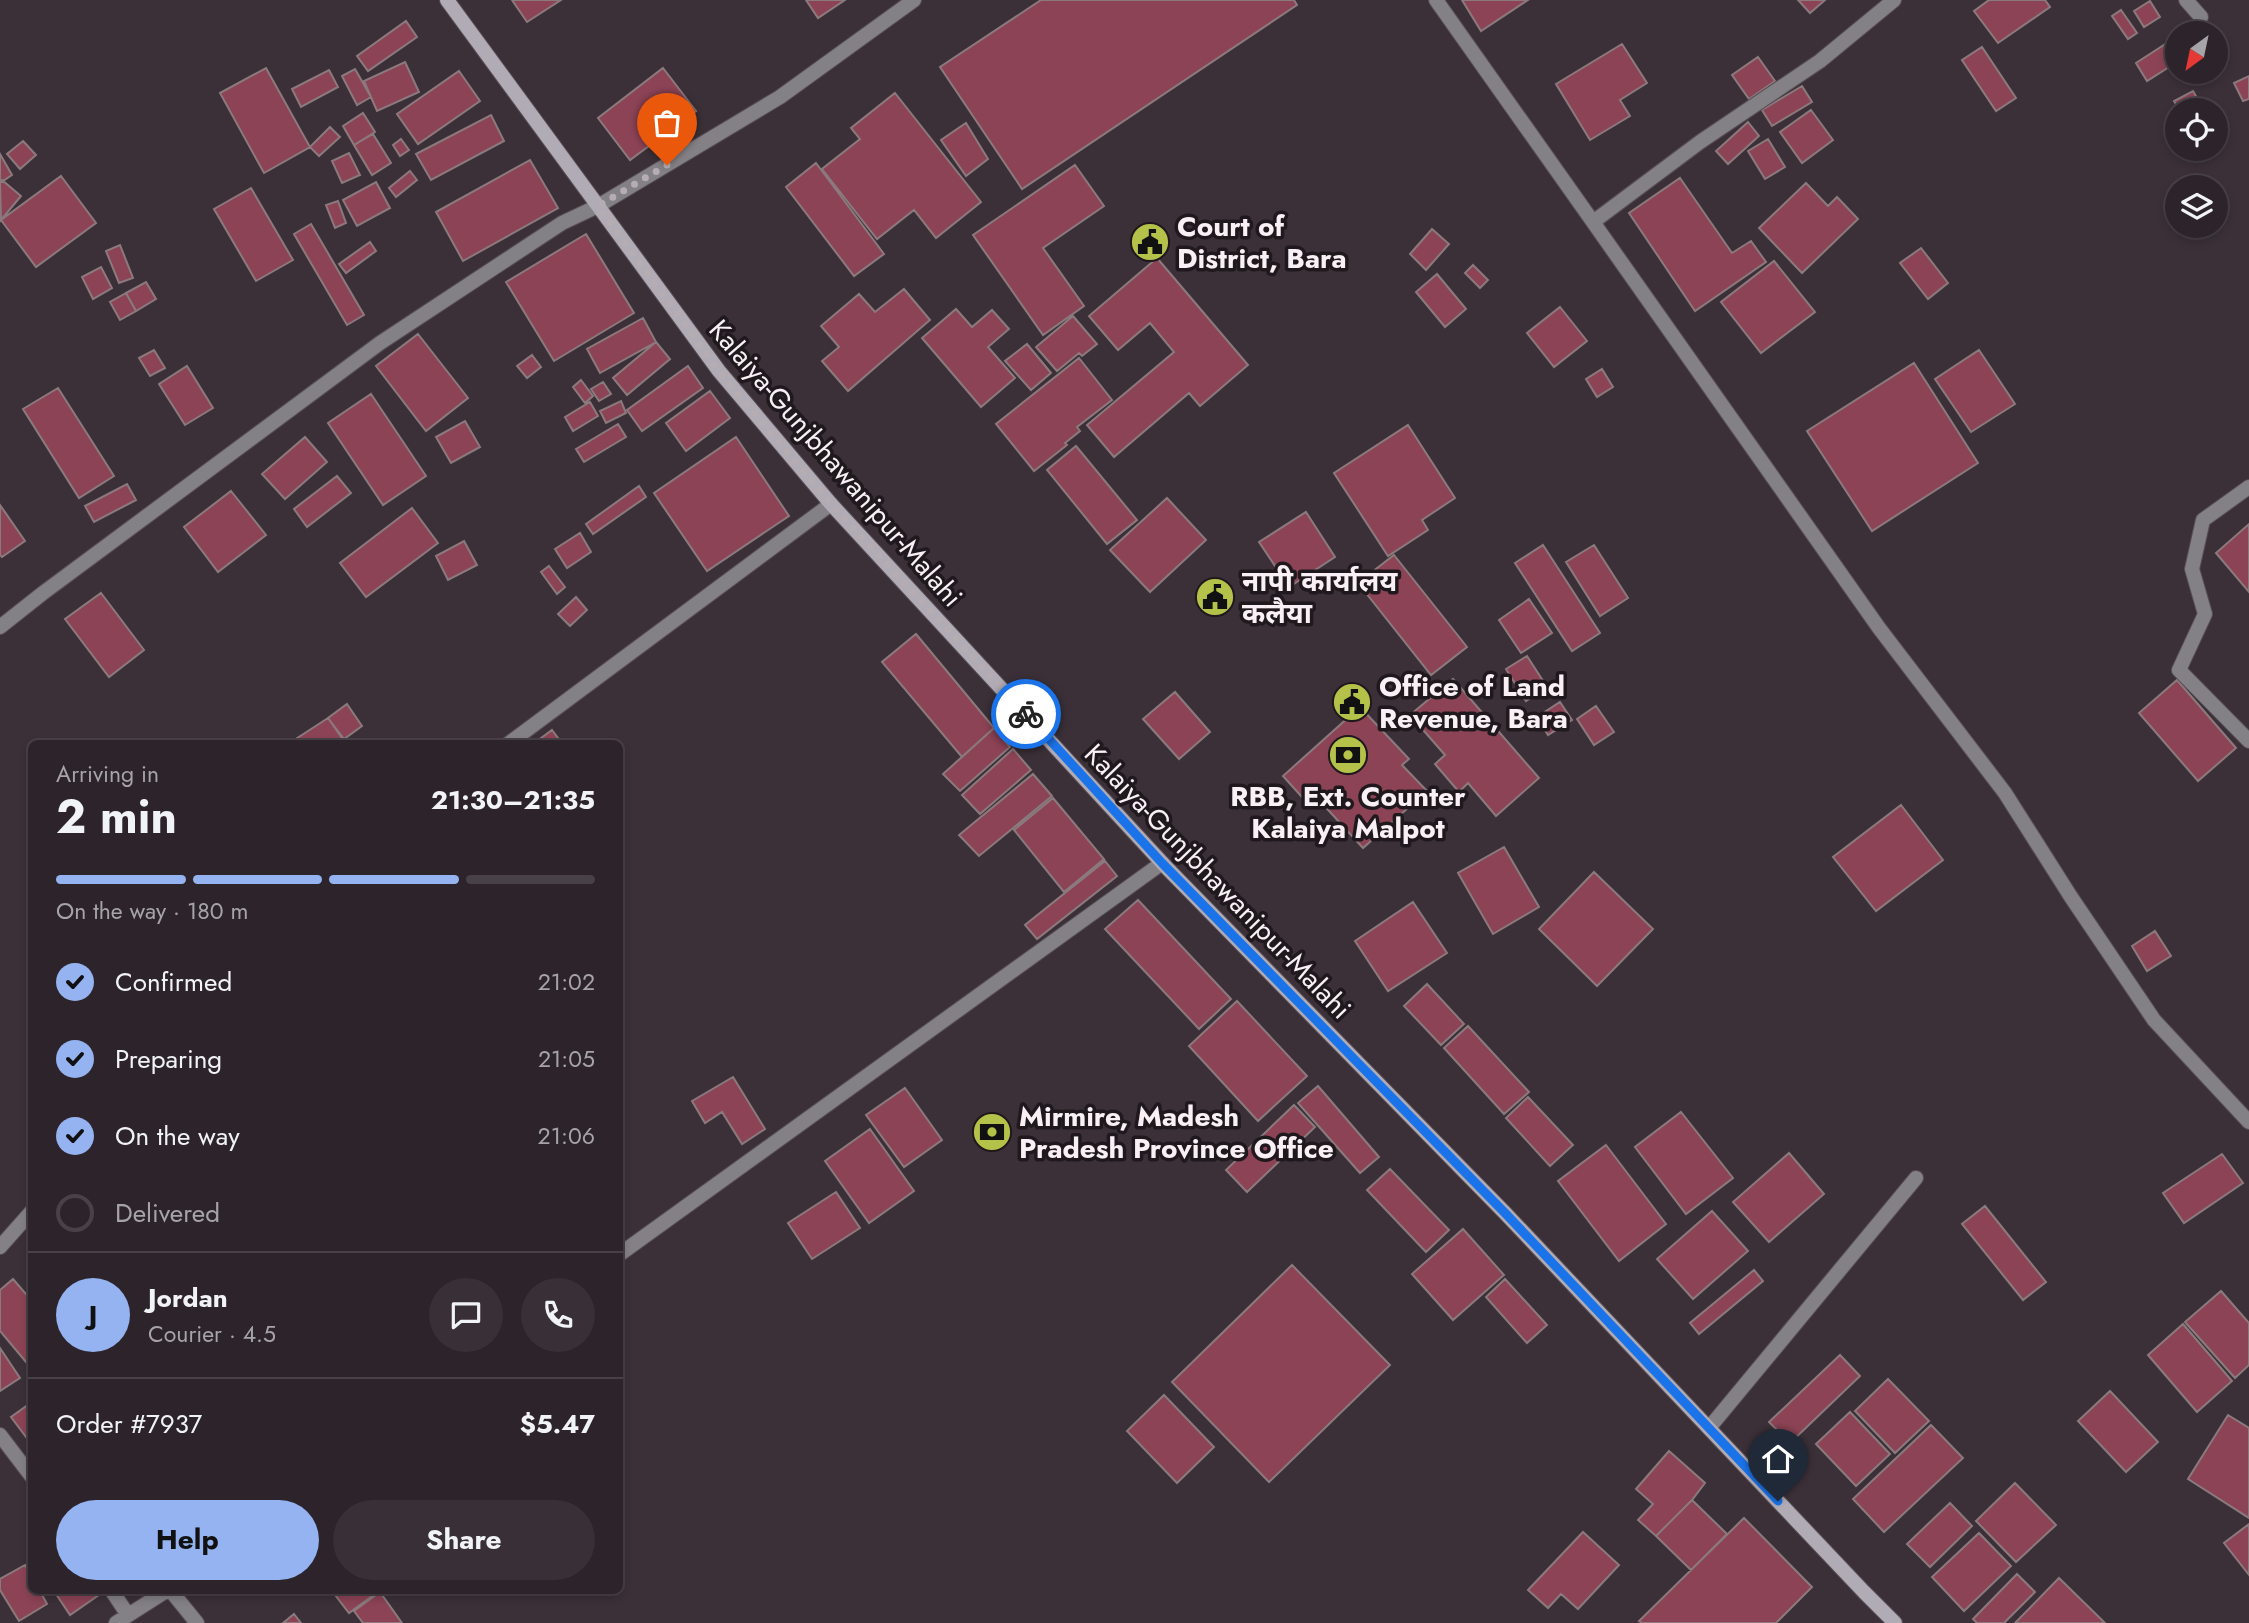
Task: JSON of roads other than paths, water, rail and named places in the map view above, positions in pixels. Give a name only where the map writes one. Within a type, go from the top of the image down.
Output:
[{"type":"street","name":"Kalaiya-Gunjbhawanipur-Malahi","points":[[447,0],[719,371],[831,504],[1162,863],[1497,1204],[1895,1623]]},
{"type":"street","points":[[0,627],[380,343],[562,223],[598,206],[780,97],[914,0]]},
{"type":"street","points":[[1436,0],[1879,628],[2005,793],[2154,1020],[2249,1122]]},
{"type":"street","points":[[1593,222],[1700,142],[1820,61],[1894,0]]},
{"type":"street","points":[[2186,0],[2201,17]]},
{"type":"street","points":[[2249,487],[2203,520],[2192,569],[2205,614],[2179,670],[2249,741]]},
{"type":"street","points":[[513,740],[831,504]]},
{"type":"street","points":[[623,1252],[1162,863]]},
{"type":"street","points":[[1709,1428],[1916,1178]]},
{"type":"street","points":[[0,1247],[28,1216]]},
{"type":"street","points":[[0,1435],[28,1472]]},
{"type":"street","points":[[113,1594],[122,1619],[163,1594]]},
{"type":"street","points":[[171,1594],[197,1623]]},
{"type":"place","name":"Court of District, Bara","points":[[1150,242]]},
{"type":"place","name":"नापी कार्यालय कलैया","points":[[1215,597]]},
{"type":"place","name":"Office of Land Revenue, Bara","points":[[1352,702]]},
{"type":"place","name":"RBB, Ext. Counter Kalaiya Malpot","points":[[1348,755]]},
{"type":"place","name":"Mirmire, Madesh Pradesh Province Office","points":[[992,1132]]}]
